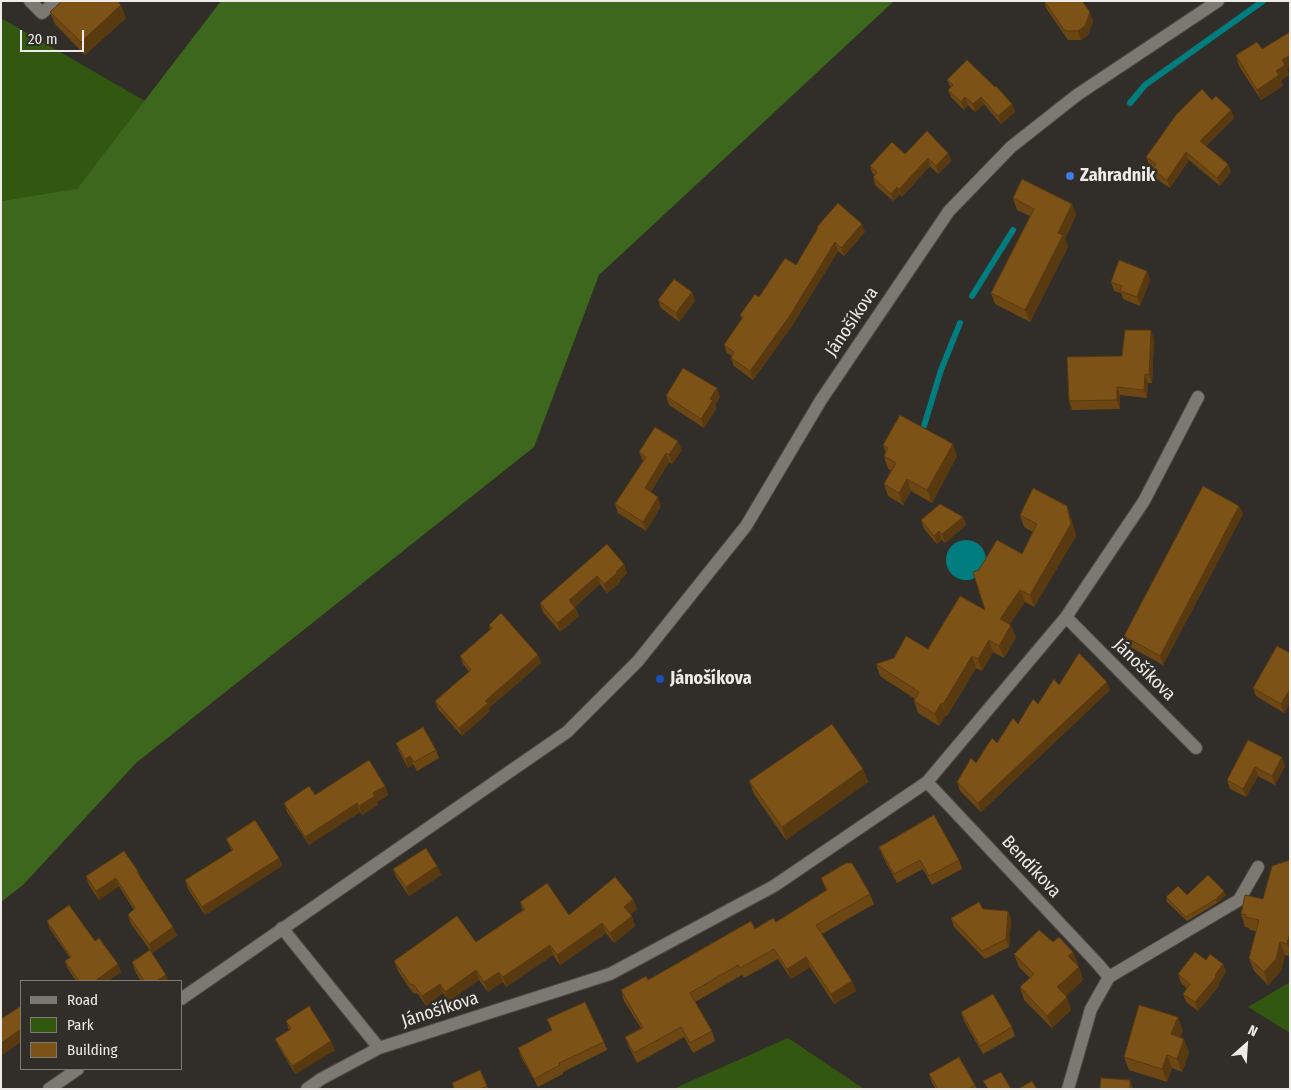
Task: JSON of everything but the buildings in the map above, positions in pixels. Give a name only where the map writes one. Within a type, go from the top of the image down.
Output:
[{"type":"street","points":[[30,1],[42,12],[56,1]]},
{"type":"street","name":"Jánošíkova","points":[[182,998],[567,732],[638,661],[746,526],[821,400],[949,210],[1011,147],[1077,95],[1218,1]]},
{"type":"street","name":"Jánošíkova","points":[[307,1089],[321,1079],[379,1048],[610,974],[774,886],[927,782],[1066,617],[1144,501],[1198,397]]},
{"type":"street","name":"Jánošíkova","points":[[1066,617],[1196,748]]},
{"type":"street","name":"Bendíkova","points":[[927,782],[1109,977]]},
{"type":"street","points":[[1068,1089],[1091,1009],[1109,977],[1239,900],[1258,867]]},
{"type":"street","points":[[282,928],[379,1048]]},
{"type":"street","points":[[49,1089],[77,1070]]},
{"type":"green space","points":[[221,1],[894,1],[599,275],[534,447],[136,763],[23,885],[1,902],[1,201],[77,189]]},
{"type":"green space","points":[[1,18],[145,101],[77,190],[1,201]]},
{"type":"green space","points":[[1290,982],[1290,1033],[1248,1007]]},
{"type":"green space","points":[[788,1038],[864,1089],[673,1089]]},
{"type":"water","points":[[970,540],[977,543],[983,549],[986,560],[985,568],[977,577],[970,580],[962,580],[955,577],[947,568],[946,556],[949,549],[958,541]]},
{"type":"waterway","points":[[1130,103],[1145,85],[1263,1]]},
{"type":"waterway","points":[[972,296],[1013,230]]},
{"type":"waterway","points":[[924,426],[941,370],[960,323]]},
{"type":"place","name":"Zahradnik","points":[[1070,176]]},
{"type":"place","name":"Jánošíkova","points":[[660,679]]}]
